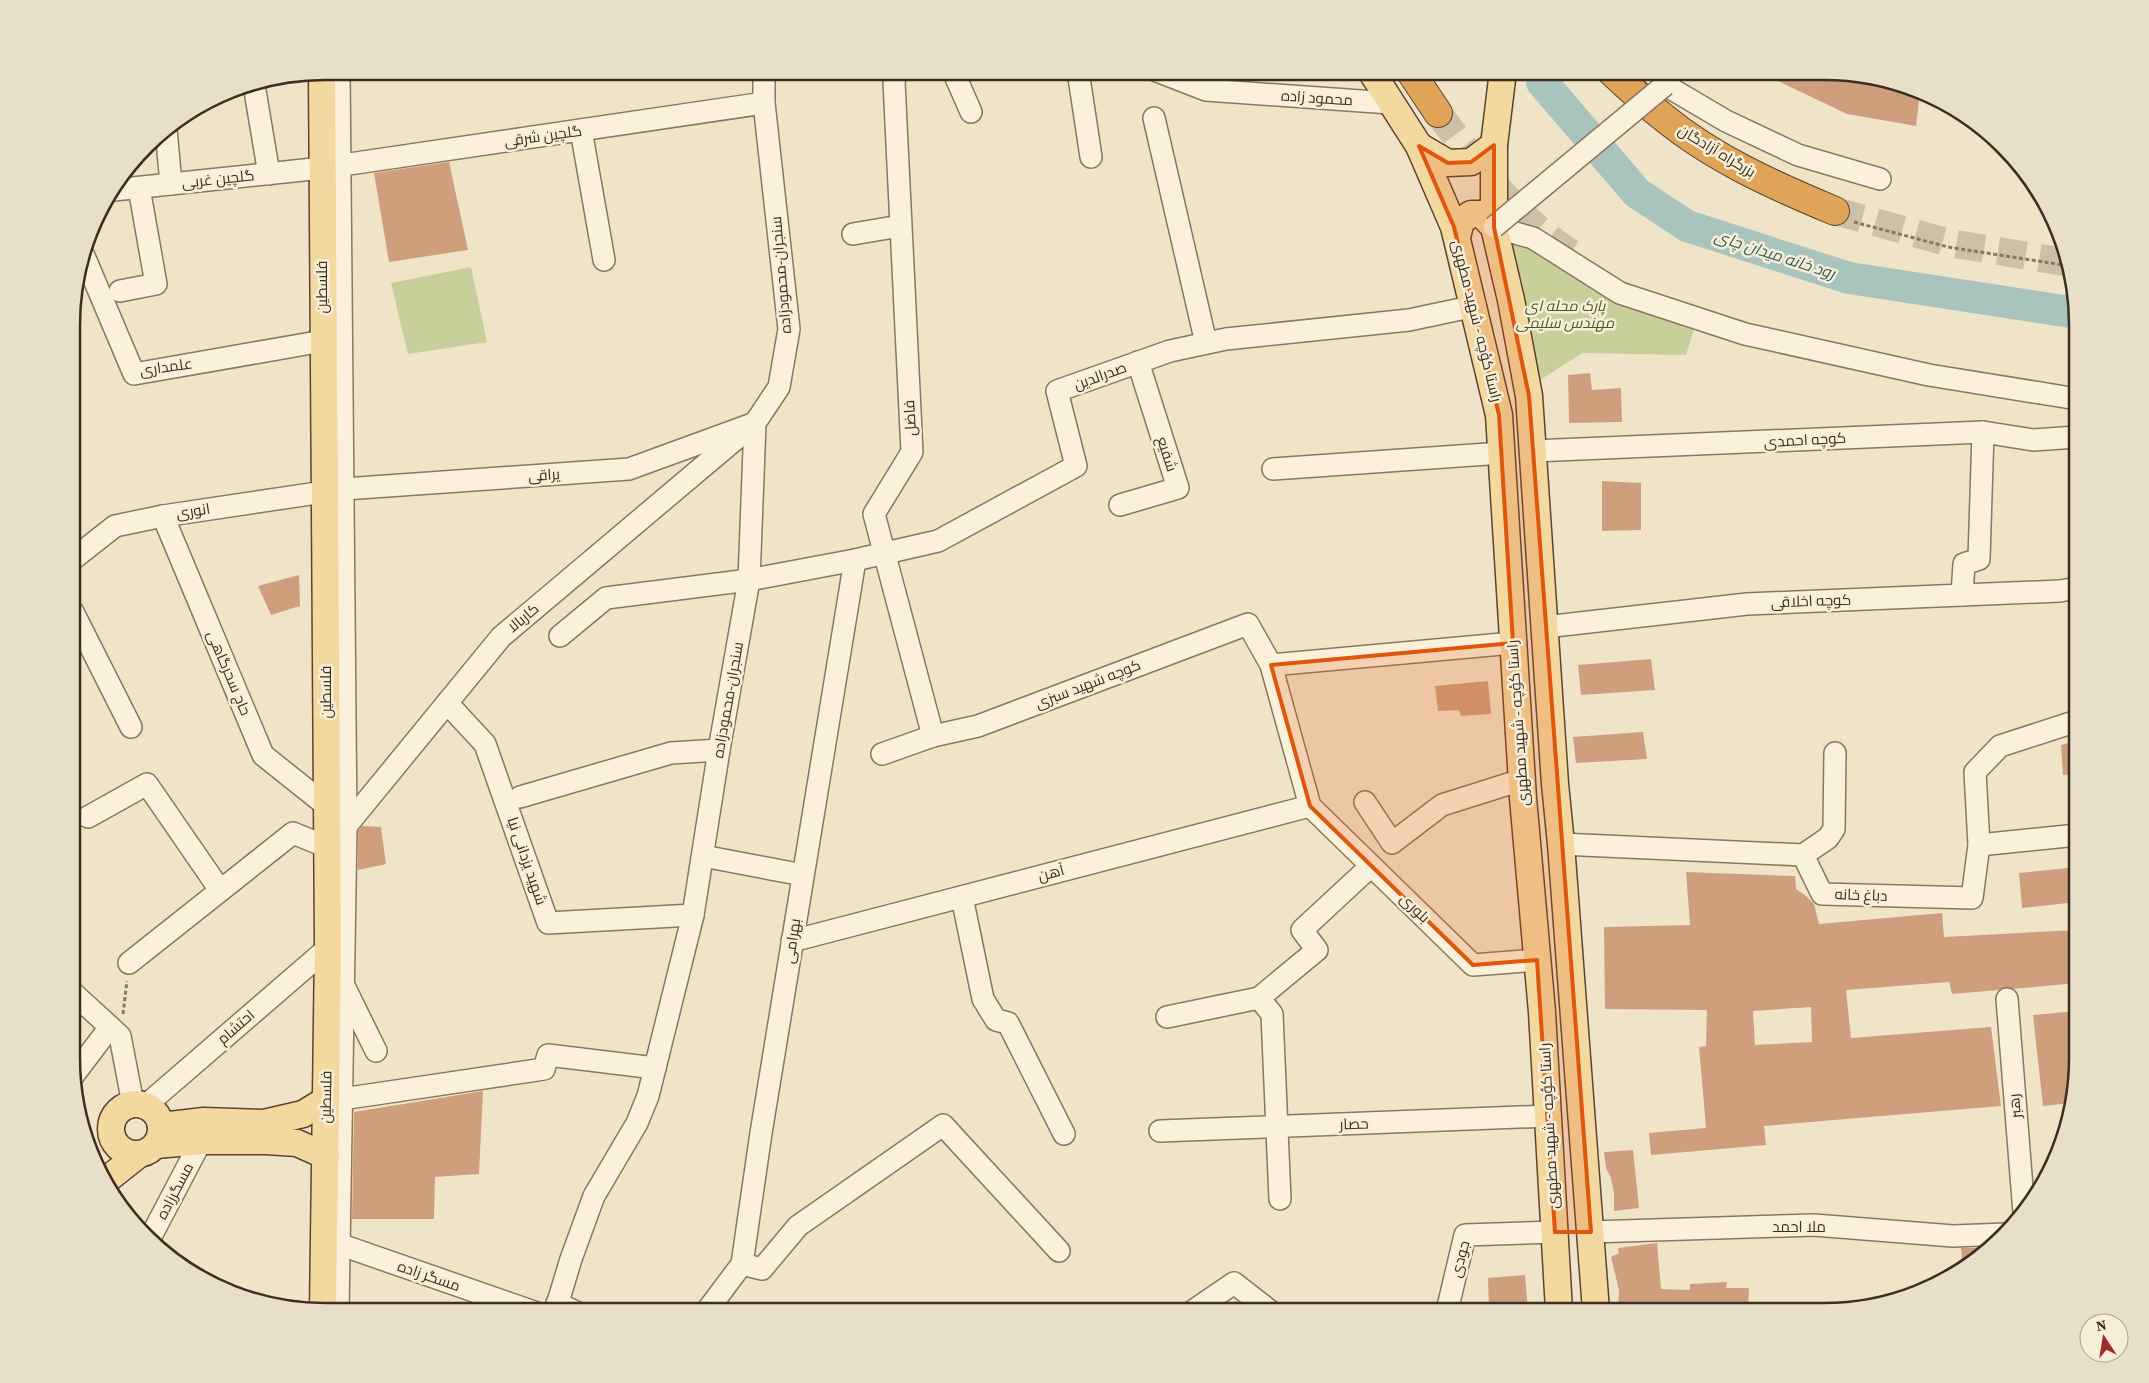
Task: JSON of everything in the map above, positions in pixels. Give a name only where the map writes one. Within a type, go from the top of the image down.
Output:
[{"type":"highway","points":[[1416,80],[1438,113]]},
{"type":"highway","name":"بزرگراه آزادگان","points":[[1621,80],[1664,118],[1722,158],[1782,189],[1841,216]]},
{"type":"main road","name":"فلسطین","points":[[323,80],[330,167],[323,341],[334,490],[327,806],[328,948],[336,982],[334,1099],[326,1156],[332,1242],[324,1303]]},
{"type":"main road","points":[[1376,80],[1419,146],[1448,163],[1471,162],[1494,145]]},
{"type":"main road","points":[[1502,80],[1494,145],[1494,228],[1511,300],[1529,396],[1546,626],[1555,784],[1595,1303]]},
{"type":"main road","name":"راستا کؤچه - شهید مطهری","points":[[1419,146],[1457,237],[1475,306],[1500,424],[1521,780],[1538,960],[1559,1303]]},
{"type":"main road","points":[[1457,237],[1461,222],[1471,214],[1481,214],[1494,228]]},
{"type":"main road","points":[[1475,306],[1511,300]]},
{"type":"main road","points":[[1500,424],[1531,421]]},
{"type":"main road","points":[[326,1156],[297,1143],[201,1141],[147,1127],[121,1109],[113,1118],[111,1131],[115,1143],[124,1152],[147,1127],[204,1121],[264,1123],[303,1114],[334,1099]]},
{"type":"main road","points":[[110,1175],[147,1127]]},
{"type":"main road","points":[[104,1164],[115,1143]]},
{"type":"main road","points":[[1555,1232],[1591,1232]]},
{"type":"street","points":[[338,80],[330,167],[334,490],[346,826],[336,982],[376,1051]]},
{"type":"street","name":"سنجران-محمودزاده","points":[[564,1303],[571,1259],[594,1196],[637,1123],[648,1096],[694,914],[719,750],[749,580],[756,423],[779,387],[789,329],[764,103],[764,80]]},
{"type":"street","name":"فاضل","points":[[895,80],[900,226],[912,452],[874,514],[933,736]]},
{"type":"street","points":[[957,80],[971,112]]},
{"type":"street","points":[[1079,80],[1092,157]]},
{"type":"street","name":"محمود زاده","points":[[1180,80],[1206,90],[1390,103]]},
{"type":"street","points":[[1494,228],[1656,80]]},
{"type":"street","points":[[1661,80],[1726,122],[1798,155],[1880,179]]},
{"type":"street","points":[[255,90],[269,174]]},
{"type":"street","name":"گلچین شرقی","points":[[330,167],[764,103]]},
{"type":"street","points":[[1154,118],[1206,343]]},
{"type":"street","points":[[581,130],[604,260]]},
{"type":"street","points":[[167,138],[171,184]]},
{"type":"street","name":"گلچین غربی","points":[[121,189],[330,167]]},
{"type":"street","points":[[120,291],[156,284],[139,188]]},
{"type":"street","points":[[853,234],[900,226]]},
{"type":"street","points":[[1494,228],[1533,238],[1620,293],[1745,334],[1929,375],[2069,398]]},
{"type":"street","name":"علمداری","points":[[87,264],[134,374],[323,341]]},
{"type":"street","name":"صدرالدین","points":[[560,636],[606,598],[749,580],[855,560],[938,541],[1076,466],[1057,391],[1170,351],[1206,343],[1226,339],[1409,320],[1475,306]]},
{"type":"street","name":"شفیع","points":[[1120,505],[1178,488],[1138,362]]},
{"type":"street","name":"یراقی","points":[[334,490],[629,469],[756,423]]},
{"type":"street","name":"کاربالا","points":[[327,849],[501,637],[756,423]]},
{"type":"street","points":[[1962,595],[1964,564],[1979,559],[1983,432]]},
{"type":"street","name":"کوچه احمدی","points":[[1533,451],[1983,432],[2033,440],[2069,438]]},
{"type":"street","points":[[1273,469],[1502,453]]},
{"type":"street","name":"انوری","points":[[80,554],[115,526],[163,516],[334,490]]},
{"type":"street","name":"حاج سحرگاهی","points":[[163,516],[263,755],[327,806]]},
{"type":"street","name":"بهرامی","points":[[713,1303],[742,1264],[792,941],[855,560]]},
{"type":"street","name":"کوچه اخلاقی","points":[[1546,626],[1747,604],[2069,589]]},
{"type":"street","name":"کوچه شهید سبزی","points":[[882,754],[933,736],[978,726],[1248,624],[1271,665],[1310,806]]},
{"type":"street","points":[[80,626],[131,727]]},
{"type":"street","points":[[1271,665],[1513,643]]},
{"type":"street","name":"شهید یزدانی نیا","points":[[447,703],[485,744],[548,922],[694,914]]},
{"type":"street","points":[[2069,724],[2000,746],[1975,772],[1979,845],[2069,836]]},
{"type":"street","points":[[520,797],[671,752],[719,750]]},
{"type":"street","points":[[1561,844],[1803,855],[1828,838],[1834,829],[1836,753]]},
{"type":"street","points":[[1365,802],[1392,843],[1442,805],[1521,780]]},
{"type":"street","points":[[88,817],[147,784],[220,890]]},
{"type":"street","name":"بلوری","points":[[1310,806],[1473,965],[1538,960]]},
{"type":"street","name":"آهن","points":[[792,941],[1310,806]]},
{"type":"street","points":[[129,963],[293,833],[327,849]]},
{"type":"street","name":"دباغ خانه","points":[[1803,855],[1822,894],[1972,898],[1979,845]]},
{"type":"street","points":[[703,856],[803,875]]},
{"type":"street","points":[[1167,1017],[1259,998],[1317,950],[1302,930],[1372,866]]},
{"type":"street","points":[[962,897],[983,1000],[996,1020],[1008,1023],[1064,1134]]},
{"type":"street","name":"احتشام","points":[[147,1127],[328,948]]},
{"type":"street","points":[[1259,998],[1272,1014],[1280,1199]]},
{"type":"street","name":"رهبر","points":[[2007,999],[2023,1200]]},
{"type":"street","points":[[80,1000],[115,1032],[147,1127]]},
{"type":"street","points":[[81,1068],[115,1032]]},
{"type":"street","points":[[337,1303],[332,1242],[334,1099],[544,1069],[548,1055],[655,1068]]},
{"type":"street","name":"حصار","points":[[1160,1131],[1548,1116]]},
{"type":"street","points":[[742,1264],[762,1269],[798,1226],[943,1125],[1059,1251]]},
{"type":"street","name":"مسگرزاده","points":[[153,1232],[201,1141]]},
{"type":"street","name":"ملا احمد","points":[[1591,1232],[1814,1225],[1954,1236],[1993,1235]]},
{"type":"street","name":"جودی","points":[[1449,1303],[1465,1234],[1555,1232]]},
{"type":"street","name":"مسگر زاده","points":[[332,1242],[508,1303]]},
{"type":"street","points":[[1206,1303],[1234,1283],[1260,1303]]},
{"type":"path","points":[[1841,216],[1948,247],[2062,265]]},
{"type":"path","points":[[115,1032],[129,963]]},
{"type":"highlighted area","points":[[1494,145],[1494,227],[1529,396],[1591,1232],[1555,1232],[1537,960],[1473,965],[1310,806],[1271,665],[1513,643],[1499,415],[1454,227],[1419,146],[1448,163],[1471,162]]},
{"type":"green space","name":"پارک محله ای مهندس سلیمی","points":[[1504,240],[1514,241],[1695,326],[1686,355],[1582,353],[1537,382]]},
{"type":"green space","points":[[471,267],[487,342],[408,354],[391,283]]},
{"type":"building","points":[[1776,80],[1856,82],[1888,88],[1919,99],[1916,126],[1847,114]]},
{"type":"building","points":[[449,162],[468,250],[389,262],[374,173]]},
{"type":"building","points":[[1590,373],[1592,390],[1621,388],[1622,422],[1569,423],[1568,375]]},
{"type":"building","points":[[1602,481],[1641,483],[1641,530],[1602,531]]},
{"type":"building","points":[[299,575],[300,606],[271,615],[258,586]]},
{"type":"building","points":[[1651,659],[1655,690],[1581,695],[1578,665]]},
{"type":"building","points":[[1488,681],[1491,714],[1461,716],[1459,710],[1438,711],[1435,686]]},
{"type":"building","points":[[1643,732],[1647,759],[1576,763],[1573,737]]},
{"type":"building","points":[[2069,743],[2069,775],[2063,775],[2061,745]]},
{"type":"building","points":[[362,826],[381,827],[386,864],[358,870],[358,831]]},
{"type":"building","points":[[2069,868],[2069,903],[2022,908],[2019,873]]},
{"type":"building","points":[[1686,872],[1795,876],[1796,889],[1814,904],[1819,924],[1942,913],[1944,937],[2069,930],[2069,984],[2013,989],[2006,987],[1999,990],[1952,994],[1949,982],[1846,990],[1851,1038],[1991,1027],[2001,1106],[1764,1126],[1766,1145],[1651,1155],[1649,1133],[1706,1128],[1699,1047],[1706,1046],[1707,1010],[1605,1009],[1604,927],[1690,925]],"holes":[[[1811,1007],[1812,1042],[1755,1045],[1753,1011]]]},
{"type":"building","points":[[2069,1012],[2069,1058],[2064,1104],[2043,1106],[2033,1015]]},
{"type":"building","points":[[483,1091],[479,1174],[435,1177],[434,1219],[352,1219],[354,1112]]},
{"type":"building","points":[[1633,1150],[1639,1208],[1614,1211],[1614,1193],[1611,1178],[1606,1168],[1604,1152]]},
{"type":"building","points":[[1657,1243],[1661,1289],[1690,1290],[1690,1284],[1727,1282],[1726,1288],[1749,1288],[1748,1303],[1618,1303],[1619,1290],[1611,1257],[1619,1253],[1618,1248]]},
{"type":"building","points":[[1961,1248],[1978,1248],[1978,1248],[1962,1260]]},
{"type":"building","points":[[1525,1275],[1527,1303],[1489,1303],[1488,1278]]},
{"type":"waterway","name":"رود خانه میدان چای","points":[[1542,80],[1542,82],[1637,193],[1687,226],[1849,278],[2068,312]]},
{"type":"tunnel","points":[[1438,113],[1498,189],[1515,207],[1551,239],[1571,253]]},
{"type":"tunnel","points":[[1835,211],[1950,243],[2061,262]]}]
